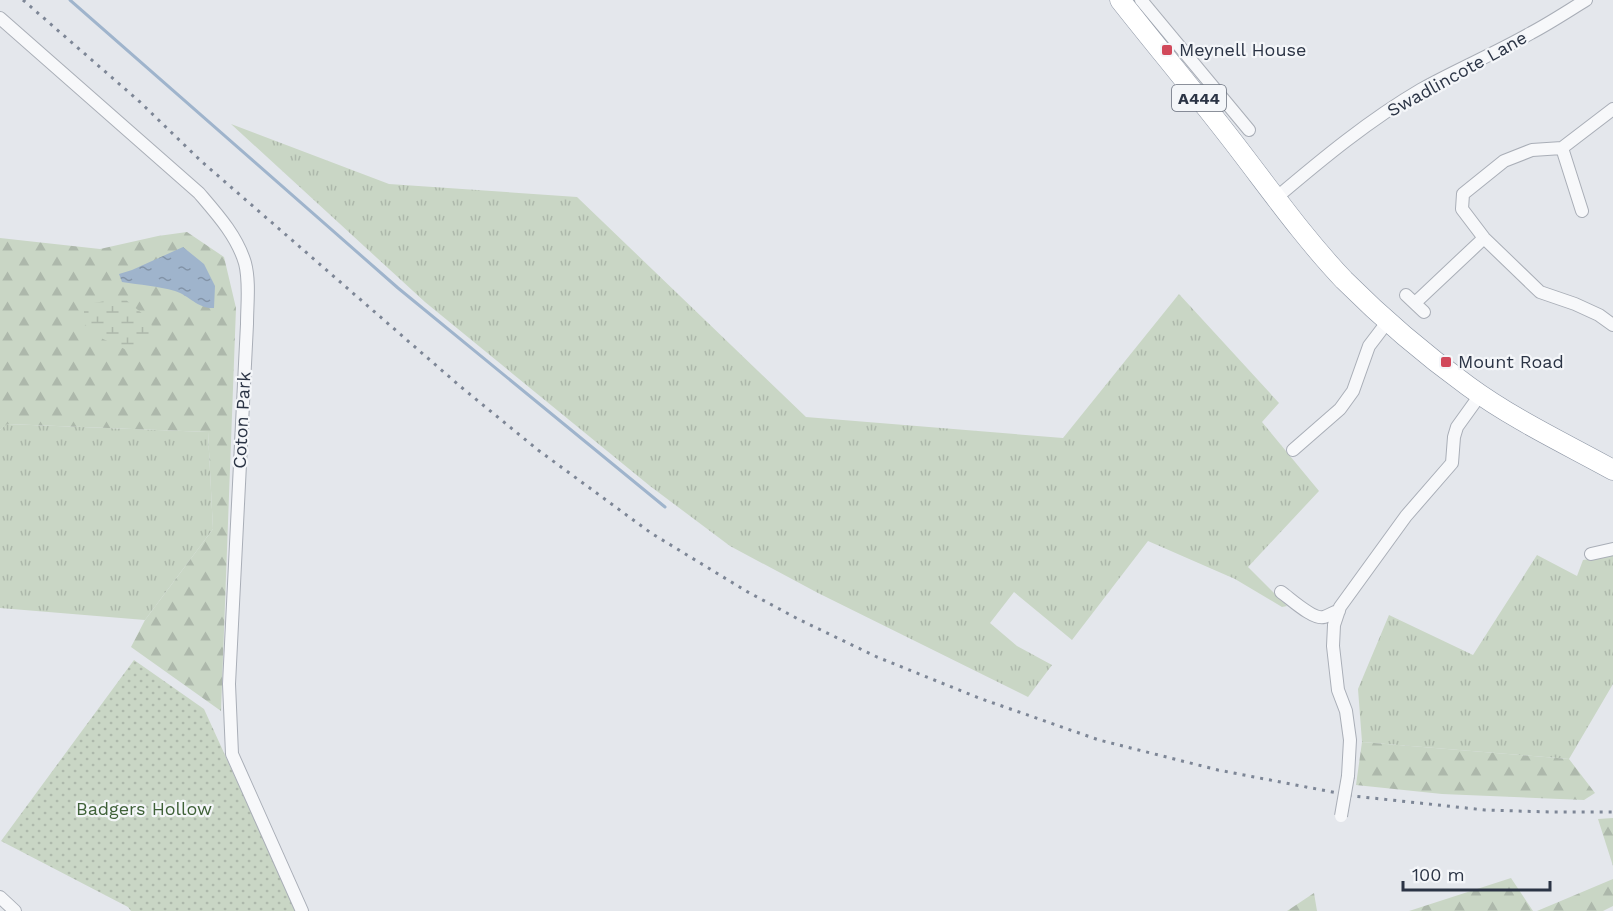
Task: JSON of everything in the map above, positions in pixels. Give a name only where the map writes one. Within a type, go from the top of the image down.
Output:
[{"type":"highway","name":"A444","points":[[1120,0],[1152,26],[1204,105],[1276,198],[1343,278],[1388,321],[1480,395],[1520,420],[1613,470]]},
{"type":"street","points":[[1141,0],[1152,26],[1249,130]]},
{"type":"street","name":"Swadlincote Lane","points":[[1276,198],[1351,136],[1401,103],[1423,89],[1532,33],[1586,0]]},
{"type":"street","name":"Coton Park","points":[[0,18],[199,193],[231,233],[245,264],[248,289],[247,324],[229,684],[232,754],[302,911]]},
{"type":"street","points":[[1613,109],[1562,148],[1532,150],[1504,161],[1463,194],[1462,210],[1484,238],[1540,292],[1575,304],[1599,315],[1613,325]]},
{"type":"street","points":[[1562,148],[1582,211]]},
{"type":"street","points":[[1415,303],[1484,238]]},
{"type":"street","points":[[1293,450],[1340,410],[1353,391],[1369,346],[1388,321]]},
{"type":"street","points":[[1341,816],[1348,776],[1350,740],[1346,711],[1338,690],[1333,646],[1334,625],[1338,611],[1406,516],[1452,463],[1457,427],[1480,395]]},
{"type":"street","points":[[1591,554],[1613,549]]},
{"type":"street","points":[[1281,591],[1313,615],[1323,617],[1338,611]]},
{"type":"street","points":[[0,897],[15,911]]},
{"type":"green space","points":[[231,124],[389,184],[577,197],[806,417],[1063,438],[1179,294],[1279,403],[1262,422],[1319,491],[1248,567],[1287,606],[1282,607],[1235,579],[1148,541],[1072,640],[1014,592],[990,623],[1017,646],[1052,665],[1028,697],[818,593],[730,546],[650,486],[425,302]]},
{"type":"green space","points":[[187,232],[224,257],[236,308],[221,711],[131,647],[145,620],[213,529],[208,432],[7,424],[0,430],[0,238],[100,249]]},
{"type":"green space","points":[[126,300],[150,320],[155,337],[131,352],[90,331],[84,323],[84,311],[94,303]]},
{"type":"green space","points":[[6,424],[208,432],[213,529],[145,620],[0,608],[0,430]]},
{"type":"green space","points":[[1537,555],[1577,576],[1583,560],[1613,555],[1613,684],[1569,759],[1362,742],[1358,689],[1389,615],[1473,655]]},
{"type":"green space","name":"Badgers Hollow","points":[[134,660],[204,709],[296,911],[131,911],[128,907],[1,841]]},
{"type":"green space","points":[[1362,742],[1569,759],[1595,793],[1584,800],[1442,794],[1356,785]]},
{"type":"green space","points":[[1613,818],[1613,866],[1598,819]]},
{"type":"green space","points":[[1511,878],[1533,911],[1409,911]]},
{"type":"green space","points":[[1613,879],[1613,906],[1603,911],[1537,911]]},
{"type":"green space","points":[[1314,893],[1317,911],[1287,911]]},
{"type":"water","points":[[183,247],[204,264],[215,286],[214,308],[203,306],[175,291],[122,282],[119,274]]},
{"type":"waterway","points":[[70,0],[398,288],[665,507]]},
{"type":"railway","points":[[23,0],[140,102],[201,161],[461,387],[538,450],[651,533],[746,591],[798,619],[877,657],[979,698],[1099,740],[1218,770],[1353,796],[1485,810],[1613,812]]},
{"type":"place","name":"Meynell House","points":[[1167,50]]},
{"type":"place","name":"Mount Road","points":[[1446,362]]}]
